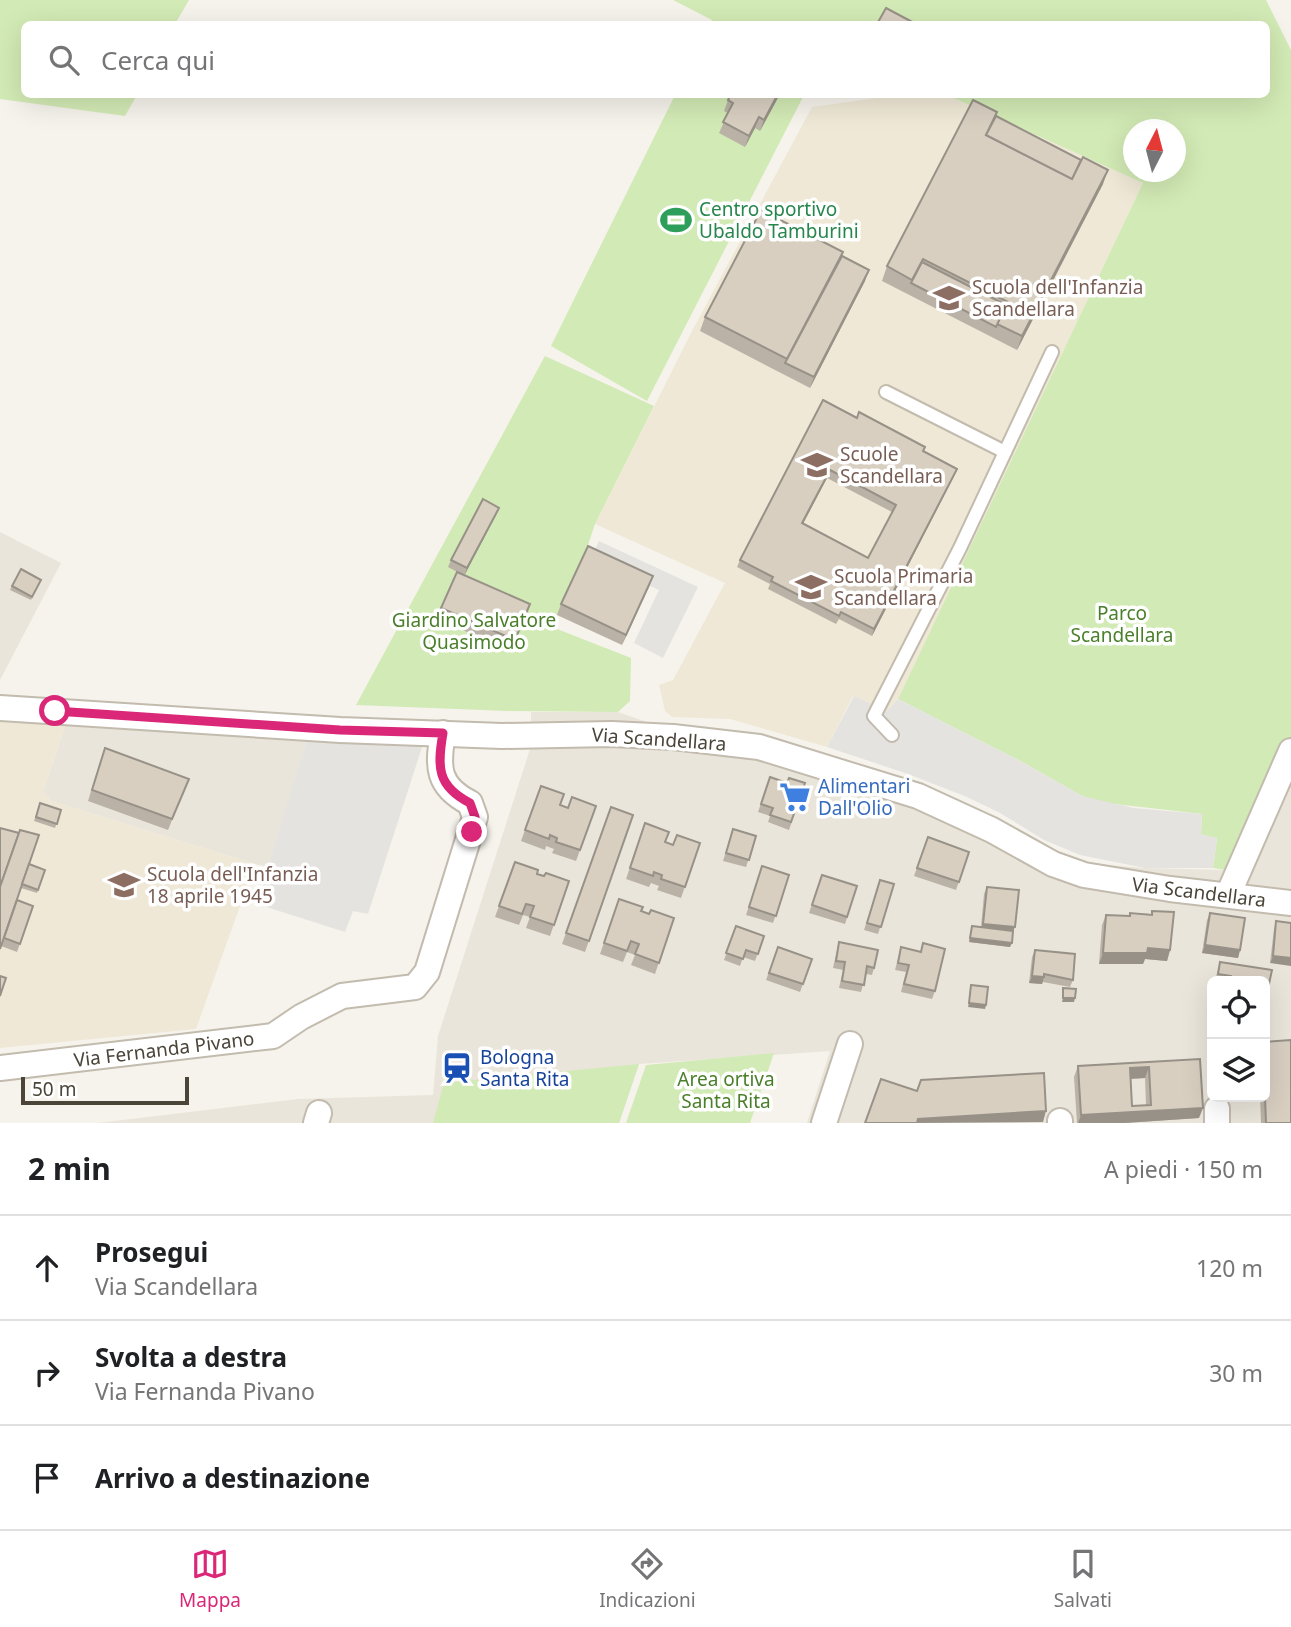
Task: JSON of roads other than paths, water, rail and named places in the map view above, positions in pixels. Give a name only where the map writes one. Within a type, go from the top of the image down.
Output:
[{"type":"street","name":"Via Scandellara","points":[[0,708],[340,730],[502,736],[624,734],[759,747],[918,796],[992,830],[1053,864],[1084,875],[1170,889],[1291,903]]},
{"type":"street","name":"Via Fernanda Pivano","points":[[0,1068],[273,1036],[301,1017],[342,996],[415,987],[427,972],[475,817],[470,803],[453,794],[442,775],[439,757],[443,733]]},
{"type":"street","points":[[1228,895],[1291,751]]},
{"type":"street","points":[[824,1123],[850,1044]]},
{"type":"lane","points":[[892,735],[874,716],[960,548],[1052,352]]},
{"type":"lane","points":[[886,392],[1005,452]]},
{"type":"place","name":"Centro sportivo Ubaldo Tamburini","points":[[676,220]]},
{"type":"place","name":"Scuola dell'Infanzia Scandellara","points":[[949,298]]},
{"type":"place","name":"Scuole Scandellara","points":[[817,465]]},
{"type":"place","name":"Scuola Primaria Scandellara","points":[[811,587]]},
{"type":"place","name":"Alimentari Dall'Olio","points":[[795,797]]},
{"type":"place","name":"Scuola dell'Infanzia 18 aprile 1945","points":[[124,885]]},
{"type":"place","name":"Bologna Santa Rita","points":[[457,1068]]},
{"type":"park label","name":"Parco Scandellara","points":[[1122,624]]},
{"type":"park label","name":"Giardino Salvatore Quasimodo","points":[[474,631]]},
{"type":"park label","name":"Area ortiva Santa Rita","points":[[726,1090]]}]
